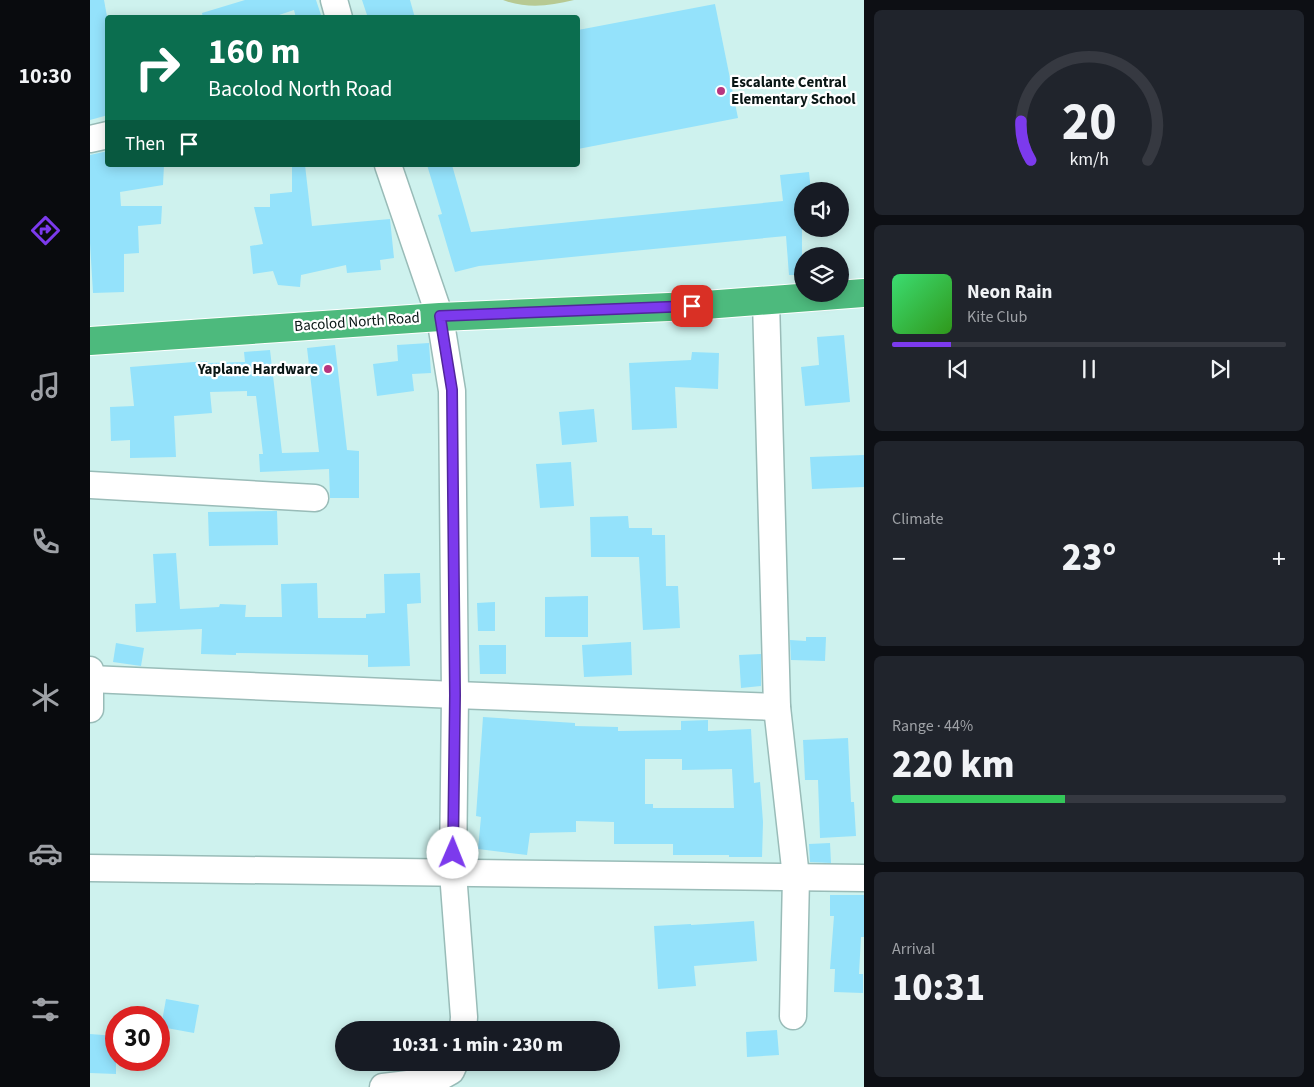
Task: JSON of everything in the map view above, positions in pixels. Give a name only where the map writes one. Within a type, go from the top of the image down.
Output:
[{"type":"highway","name":"Bacolod North Road","points":[[90,342],[440,316],[692,306],[864,293]]},
{"type":"street","points":[[334,0],[338,15]]},
{"type":"street","points":[[90,139],[105,136]]},
{"type":"street","points":[[389,167],[440,316],[452,390],[455,695],[453,873],[464,1021]]},
{"type":"street","points":[[766,300],[777,707],[796,877],[793,1016]]},
{"type":"street","points":[[90,485],[315,498]]},
{"type":"street","points":[[90,670],[90,709]]},
{"type":"street","points":[[90,679],[777,707]]},
{"type":"street","points":[[90,868],[864,878]]},
{"type":"street","points":[[383,1087],[433,1081],[451,1071]]},
{"type":"green space","points":[[503,0],[574,0],[556,4],[530,6]]},
{"type":"building","points":[[90,0],[104,0],[107,15],[105,15],[105,116],[90,120]]},
{"type":"building","points":[[245,0],[316,0],[321,15],[295,15],[294,10],[279,15],[202,15],[202,13]]},
{"type":"building","points":[[362,0],[410,0],[414,15],[367,15]]},
{"type":"building","points":[[715,4],[738,118],[580,149],[580,30]]},
{"type":"building","points":[[105,152],[105,167],[164,167],[163,185],[120,192],[121,206],[162,206],[161,224],[138,226],[139,253],[124,254],[124,292],[93,293],[90,243],[90,155]]},
{"type":"building","points":[[292,167],[305,167],[312,226],[390,219],[394,258],[380,260],[381,270],[347,273],[346,265],[301,275],[300,287],[278,285],[273,271],[253,274],[250,246],[263,244],[254,207],[270,207],[270,194],[292,192]]},
{"type":"building","points":[[428,167],[453,167],[471,232],[783,201],[780,175],[809,172],[810,182],[794,182],[794,237],[802,237],[802,247],[794,247],[794,275],[789,275],[786,236],[479,266],[455,272],[438,215],[442,214]]},
{"type":"building","points":[[844,335],[850,402],[805,406],[801,367],[819,365],[817,337]]},
{"type":"building","points":[[429,343],[431,373],[412,374],[414,391],[377,396],[373,364],[398,361],[397,345]]},
{"type":"building","points":[[335,345],[347,450],[359,451],[359,498],[330,498],[329,469],[260,472],[259,454],[263,454],[256,396],[247,396],[247,391],[210,392],[212,413],[174,416],[176,457],[130,458],[130,440],[111,441],[110,407],[134,406],[130,367],[207,361],[207,363],[245,362],[244,352],[270,350],[282,453],[319,452],[307,348]]},
{"type":"building","points":[[692,352],[719,353],[718,389],[675,387],[677,428],[632,430],[629,363],[691,360]]},
{"type":"building","points":[[594,409],[597,442],[562,445],[559,412]]},
{"type":"building","points":[[864,455],[864,487],[812,489],[810,457]]},
{"type":"building","points":[[571,462],[574,506],[540,508],[536,464]]},
{"type":"building","points":[[277,511],[278,545],[209,546],[208,512]]},
{"type":"building","points":[[628,516],[629,528],[652,528],[652,535],[665,535],[666,586],[678,586],[680,628],[643,630],[639,557],[591,557],[590,517]]},
{"type":"building","points":[[176,553],[180,609],[219,607],[220,604],[246,605],[245,617],[282,617],[281,584],[317,583],[318,618],[366,618],[366,614],[385,613],[384,574],[420,573],[421,603],[407,604],[410,666],[368,667],[368,655],[201,654],[202,629],[136,632],[135,604],[156,603],[153,554]]},
{"type":"building","points":[[588,596],[588,637],[545,637],[545,597]]},
{"type":"building","points":[[495,602],[495,631],[478,631],[477,603]]},
{"type":"building","points":[[806,637],[826,637],[825,661],[791,660],[790,640],[806,641]]},
{"type":"building","points":[[631,642],[632,675],[584,677],[582,645]]},
{"type":"building","points":[[116,643],[144,648],[141,666],[113,662]]},
{"type":"building","points":[[479,645],[506,645],[506,674],[480,674]]},
{"type":"building","points":[[761,654],[761,686],[741,688],[739,655]]},
{"type":"building","points":[[483,717],[575,723],[575,726],[618,727],[618,731],[681,730],[681,721],[708,720],[708,731],[751,729],[754,783],[760,782],[763,822],[762,857],[673,855],[673,844],[614,844],[614,822],[576,821],[576,832],[530,833],[527,855],[478,849],[481,817],[476,816]],"holes":[[[645,759],[682,759],[682,770],[732,769],[734,808],[653,808],[653,804],[645,804]]]},
{"type":"building","points":[[848,738],[851,802],[854,802],[856,836],[820,838],[818,780],[805,780],[803,740]]},
{"type":"building","points":[[830,843],[831,863],[810,862],[809,844]]},
{"type":"building","points":[[830,895],[864,895],[864,937],[861,937],[859,974],[863,974],[863,993],[834,992],[835,969],[830,969],[834,916],[830,916]]},
{"type":"building","points":[[754,921],[757,961],[694,966],[696,986],[658,989],[654,926]]},
{"type":"building","points":[[166,999],[199,1005],[194,1033],[170,1029],[170,1006],[165,1006]]},
{"type":"building","points":[[777,1030],[779,1055],[747,1057],[746,1032]]},
{"type":"building","points":[[90,1034],[105,1035],[105,1071],[116,1071],[116,1074],[90,1073]]},
{"type":"place","name":"Escalante Central Elementary School","points":[[721,91]]},
{"type":"place","name":"Yaplane Hardware","points":[[328,369]]},
{"type":"route","points":[[453,853],[455,695],[452,390],[440,316],[692,306]]}]
